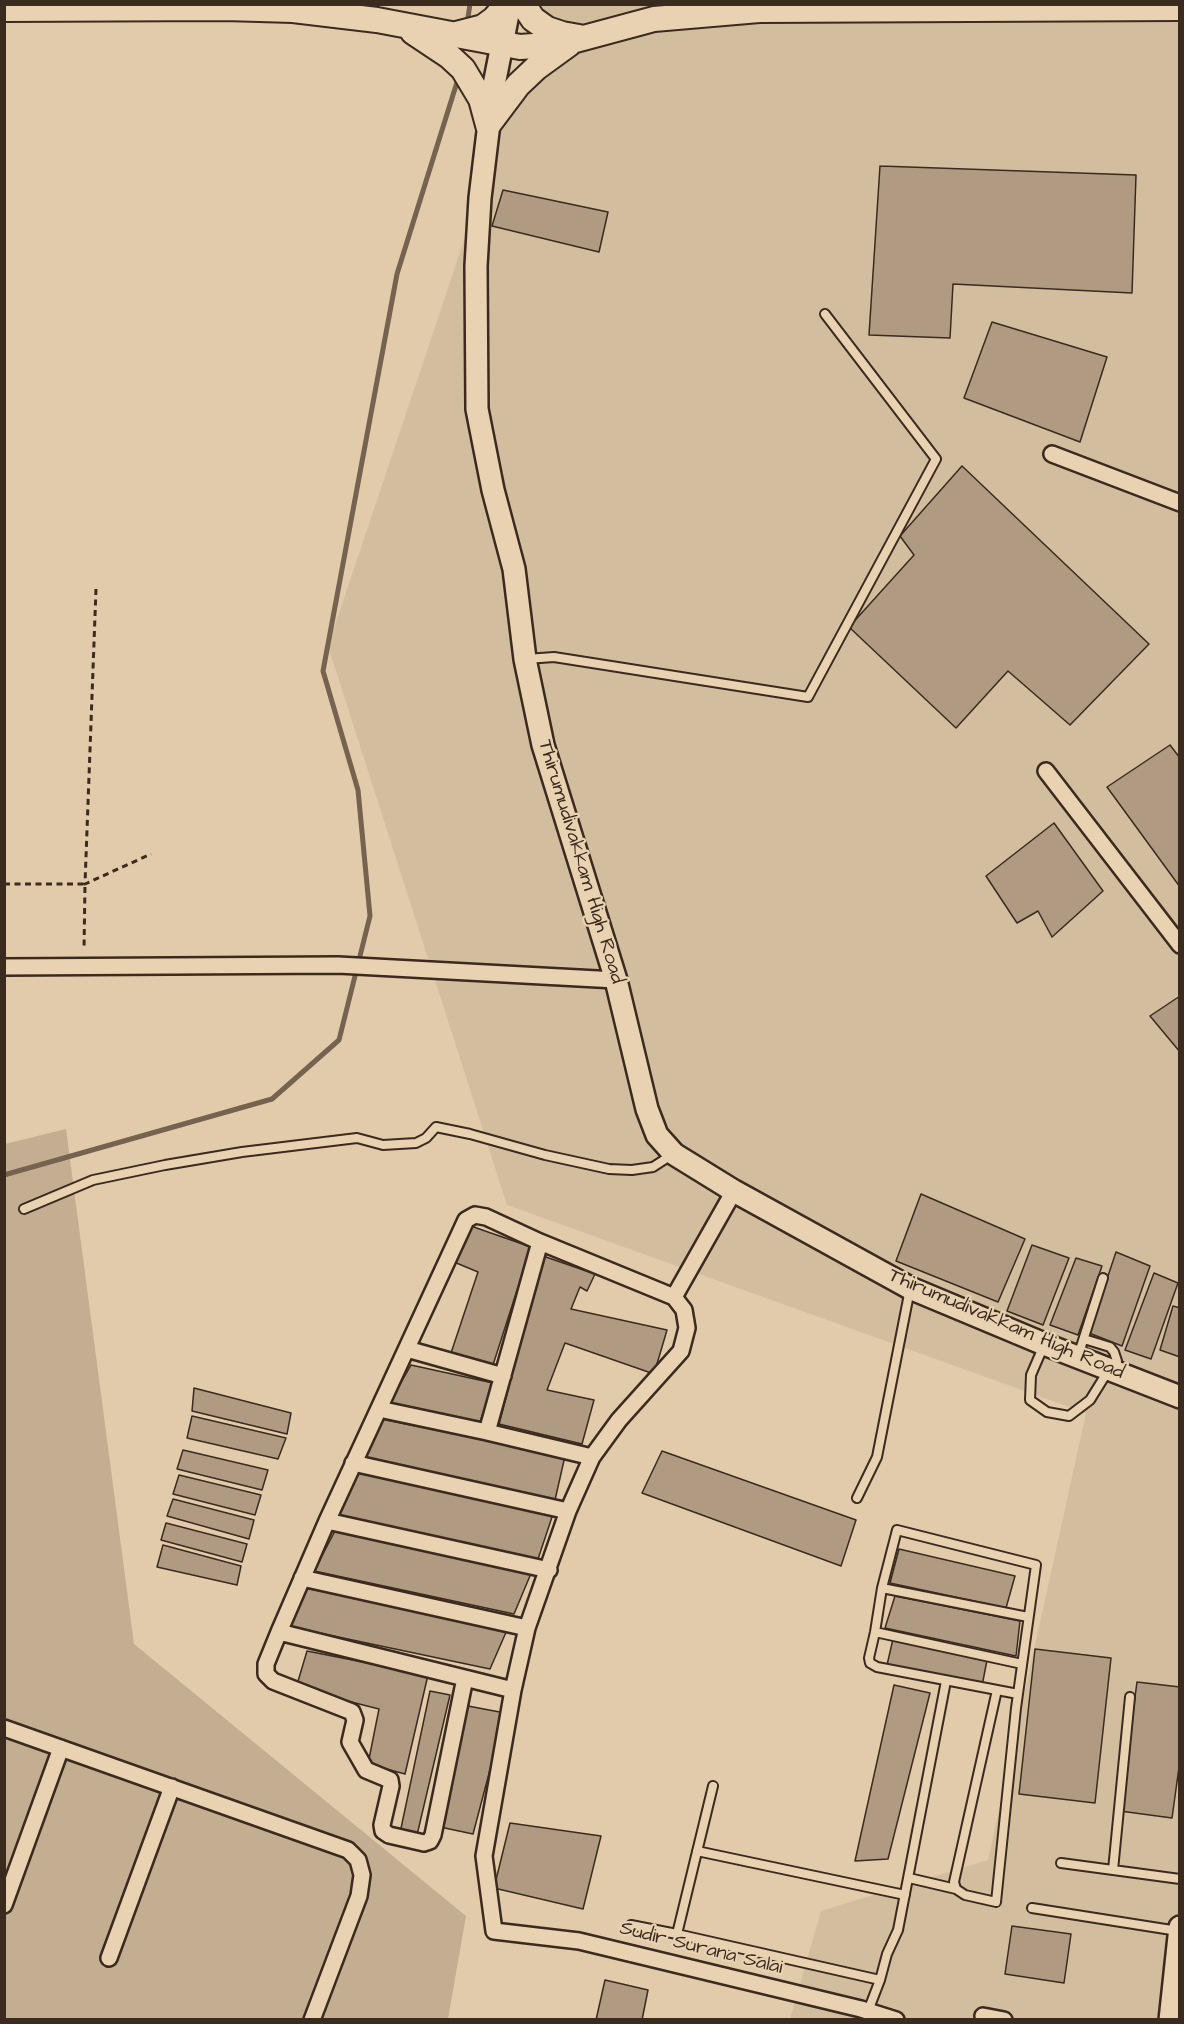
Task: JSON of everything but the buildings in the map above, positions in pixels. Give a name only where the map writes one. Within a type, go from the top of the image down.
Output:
[{"type":"main road","points":[[451,34],[483,27],[494,20],[508,4]]},
{"type":"main road","name":"Thirumudivakkam High Road","points":[[508,4],[488,124],[481,186],[476,266],[477,409],[491,480],[514,569],[525,659],[543,746],[616,980],[647,1109],[657,1135],[674,1154],[734,1191],[910,1288],[1044,1344],[1081,1347],[1112,1371],[1179,1397]]},
{"type":"main road","points":[[523,4],[533,19],[548,29],[580,39]]},
{"type":"main road","points":[[4,9],[248,9],[324,13],[389,22],[520,47],[537,47],[580,39],[654,19],[759,10],[1179,8]]},
{"type":"main road","points":[[389,22],[430,42],[463,69],[481,99],[488,124]]},
{"type":"main road","points":[[488,124],[518,85],[552,56],[580,39]]},
{"type":"main road","points":[[1170,2019],[1176,1994],[1179,1929]]},
{"type":"street","points":[[1052,454],[1179,502]]},
{"type":"street","points":[[1046,771],[1179,945]]},
{"type":"street","points":[[4,967],[338,965],[616,980]]},
{"type":"street","points":[[674,1297],[734,1191]]},
{"type":"street","points":[[279,1632],[465,1678],[513,1690],[527,1628],[568,1511],[592,1457],[619,1420],[681,1351],[687,1328],[684,1310],[674,1297],[540,1242],[486,1217],[475,1215],[466,1220],[353,1463],[302,1578],[279,1632],[266,1664],[266,1674],[273,1681],[352,1712],[355,1720],[351,1742],[366,1770],[390,1780],[391,1786],[382,1824],[383,1831],[389,1835],[424,1843],[430,1841],[433,1835],[465,1678]]},
{"type":"street","points":[[487,1432],[540,1242]]},
{"type":"street","points":[[407,1349],[503,1377]]},
{"type":"street","points":[[379,1409],[592,1457]]},
{"type":"street","points":[[353,1463],[568,1511]]},
{"type":"street","points":[[327,1521],[549,1570]]},
{"type":"street","points":[[302,1578],[527,1628]]},
{"type":"street","name":"Sudir Surana Salai","points":[[513,1690],[484,1856],[494,1931],[579,1941],[896,2019]]},
{"type":"street","points":[[4,1728],[348,1850],[358,1860],[362,1875],[359,1896],[312,2019]]},
{"type":"street","points":[[4,1905],[61,1748]]},
{"type":"street","points":[[109,1958],[172,1787]]},
{"type":"street","points":[[983,2016],[1004,2019]]},
{"type":"lane","points":[[525,659],[554,657],[808,697],[936,459],[825,314]]},
{"type":"lane","points":[[24,1209],[93,1180],[165,1165],[242,1152],[357,1138],[382,1145],[416,1143],[426,1138],[436,1126],[545,1155],[609,1168],[632,1170],[653,1167],[674,1154]]},
{"type":"lane","points":[[1081,1347],[1103,1278]]},
{"type":"lane","points":[[857,1498],[877,1457],[910,1288]]},
{"type":"lane","points":[[1044,1344],[1031,1375],[1030,1401],[1047,1412],[1069,1416],[1090,1400],[1112,1371]]},
{"type":"lane","points":[[909,1878],[956,1889],[965,1895],[996,1902],[1018,1694],[1036,1565],[897,1530],[882,1588],[869,1658],[872,1666],[1018,1694]]},
{"type":"lane","points":[[882,1588],[1028,1617]]},
{"type":"lane","points":[[875,1632],[1022,1664]]},
{"type":"lane","points":[[868,2011],[887,1954],[898,1930],[946,1681]]},
{"type":"lane","points":[[956,1889],[954,1882],[998,1690]]},
{"type":"lane","points":[[1113,1870],[1130,1697]]},
{"type":"lane","points":[[677,1934],[713,1785]]},
{"type":"lane","points":[[697,1851],[905,1895]]},
{"type":"lane","points":[[1061,1863],[1179,1879]]},
{"type":"lane","points":[[1032,1908],[1179,1929]]},
{"type":"lane","points":[[632,1925],[880,1980]]},
{"type":"path","points":[[84,967],[84,884],[96,589]]},
{"type":"path","points":[[4,884],[84,884],[151,854]]},
{"type":"shaded area","points":[[543,5],[1179,5],[1179,2019],[790,2019],[821,1911],[988,1860],[1086,1413],[507,1205],[328,646]]},
{"type":"shaded area","points":[[66,1129],[134,1644],[466,1916],[448,2019],[5,2020],[5,1144]]},
{"type":"waterway","points":[[467,24],[470,4]]},
{"type":"waterway","points":[[4,1175],[272,1099],[339,1040],[370,916],[358,790],[323,671],[397,274],[458,79]]}]
